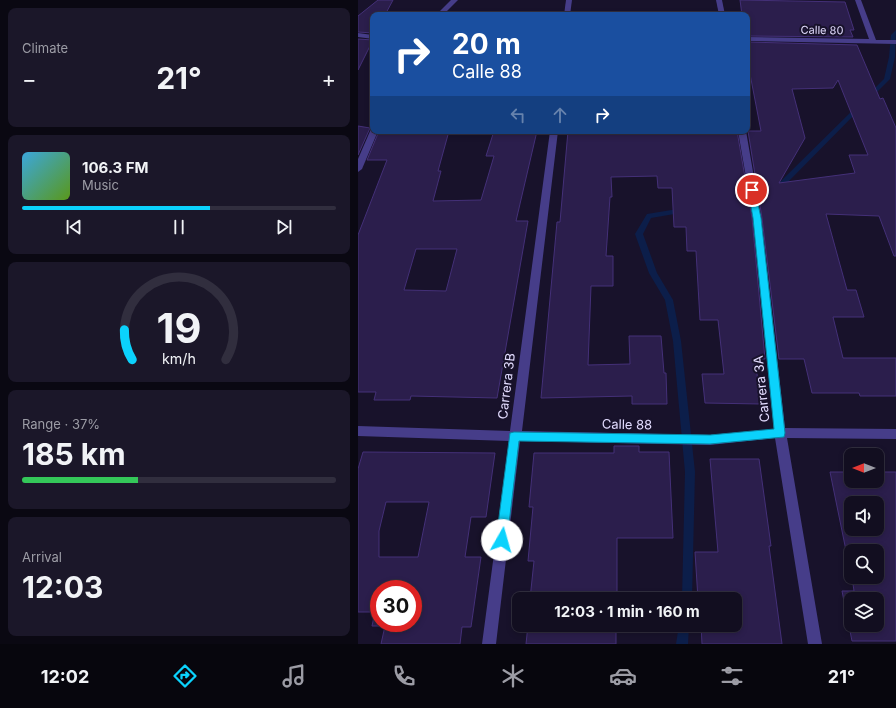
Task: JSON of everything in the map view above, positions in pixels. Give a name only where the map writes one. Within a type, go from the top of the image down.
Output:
[{"type":"street","points":[[442,12],[455,0]]},
{"type":"street","points":[[567,12],[569,0]]},
{"type":"street","points":[[719,0],[721,12]]},
{"type":"street","points":[[858,0],[873,41]]},
{"type":"street","points":[[358,35],[370,37]]},
{"type":"street","name":"Calle 80","points":[[750,39],[896,42]]},
{"type":"street","points":[[358,169],[373,134]]},
{"type":"street","name":"Carrera 3B","points":[[489,644],[514,436],[554,134]]},
{"type":"street","name":"Carrera 3A","points":[[742,134],[757,218],[780,433],[815,644]]},
{"type":"street","name":"Calle 88","points":[[358,431],[710,440],[780,433],[896,434]]},
{"type":"building","points":[[378,0],[393,0],[387,12],[370,12],[370,33],[358,32],[358,16]]},
{"type":"building","points":[[740,0],[845,2],[854,30],[850,30],[853,37],[750,36],[750,12],[742,12]]},
{"type":"building","points":[[358,39],[370,40],[370,46],[358,70]]},
{"type":"building","points":[[750,42],[857,45],[880,99],[883,98],[896,128],[896,256],[894,256],[879,216],[826,214],[847,290],[856,290],[864,317],[833,317],[843,358],[896,358],[896,396],[860,396],[859,393],[812,393],[804,359],[779,359],[762,218],[748,134],[750,134],[750,131],[761,131],[750,74]],"holes":[[[838,80],[868,155],[849,155],[855,173],[779,183],[805,138],[792,89],[833,88]]]},
{"type":"building","points":[[358,126],[370,128],[358,155]]},
{"type":"building","points":[[378,134],[448,134],[438,171],[441,171],[433,201],[481,200],[494,156],[486,156],[493,134],[536,134],[516,221],[528,221],[497,398],[411,396],[410,400],[374,400],[376,392],[358,392],[358,235],[387,160],[367,160]],"holes":[[[416,249],[457,249],[446,291],[404,290]]]},
{"type":"building","points":[[568,134],[738,134],[752,218],[765,359],[755,359],[761,404],[705,403],[702,374],[724,374],[718,320],[700,320],[696,251],[687,251],[686,227],[674,227],[672,188],[658,188],[657,176],[611,177],[612,197],[610,197],[606,256],[613,256],[613,286],[591,286],[588,365],[630,364],[629,336],[661,336],[664,373],[666,373],[667,404],[632,404],[632,396],[541,398],[557,222],[560,222]]},
{"type":"building","points":[[614,446],[639,446],[639,452],[669,452],[673,538],[617,538],[617,592],[531,592],[534,561],[528,561],[533,507],[529,507],[534,453],[614,453]]},
{"type":"building","points":[[363,452],[495,453],[486,517],[471,517],[465,557],[481,557],[471,627],[462,627],[460,644],[381,644],[384,632],[422,632],[422,580],[370,580],[370,612],[358,612],[358,469]],"holes":[[[386,502],[429,502],[418,557],[379,557],[379,531]]]},
{"type":"building","points":[[710,459],[759,459],[782,644],[702,644],[701,632],[742,632],[742,592],[698,592],[695,552],[718,552]]},
{"type":"building","points":[[830,472],[844,472],[844,488],[884,488],[884,472],[896,472],[896,641],[852,641],[850,632],[884,632],[884,592],[844,592],[844,601],[842,591],[854,591],[853,584],[884,584],[884,544],[845,544]]},
{"type":"building","points":[[527,632],[616,632],[616,644],[526,644]]},
{"type":"waterway","points":[[869,97],[887,79],[892,57],[894,35],[896,32]]},
{"type":"waterway","points":[[776,187],[780,186],[858,108]]},
{"type":"waterway","points":[[684,210],[649,216],[639,234],[653,273],[669,300],[677,341],[690,472],[687,592]]},
{"type":"waterway","points":[[682,644],[683,632]]},
{"type":"route","points":[[502,540],[514,436],[710,440],[780,433],[757,218],[752,190]]}]
